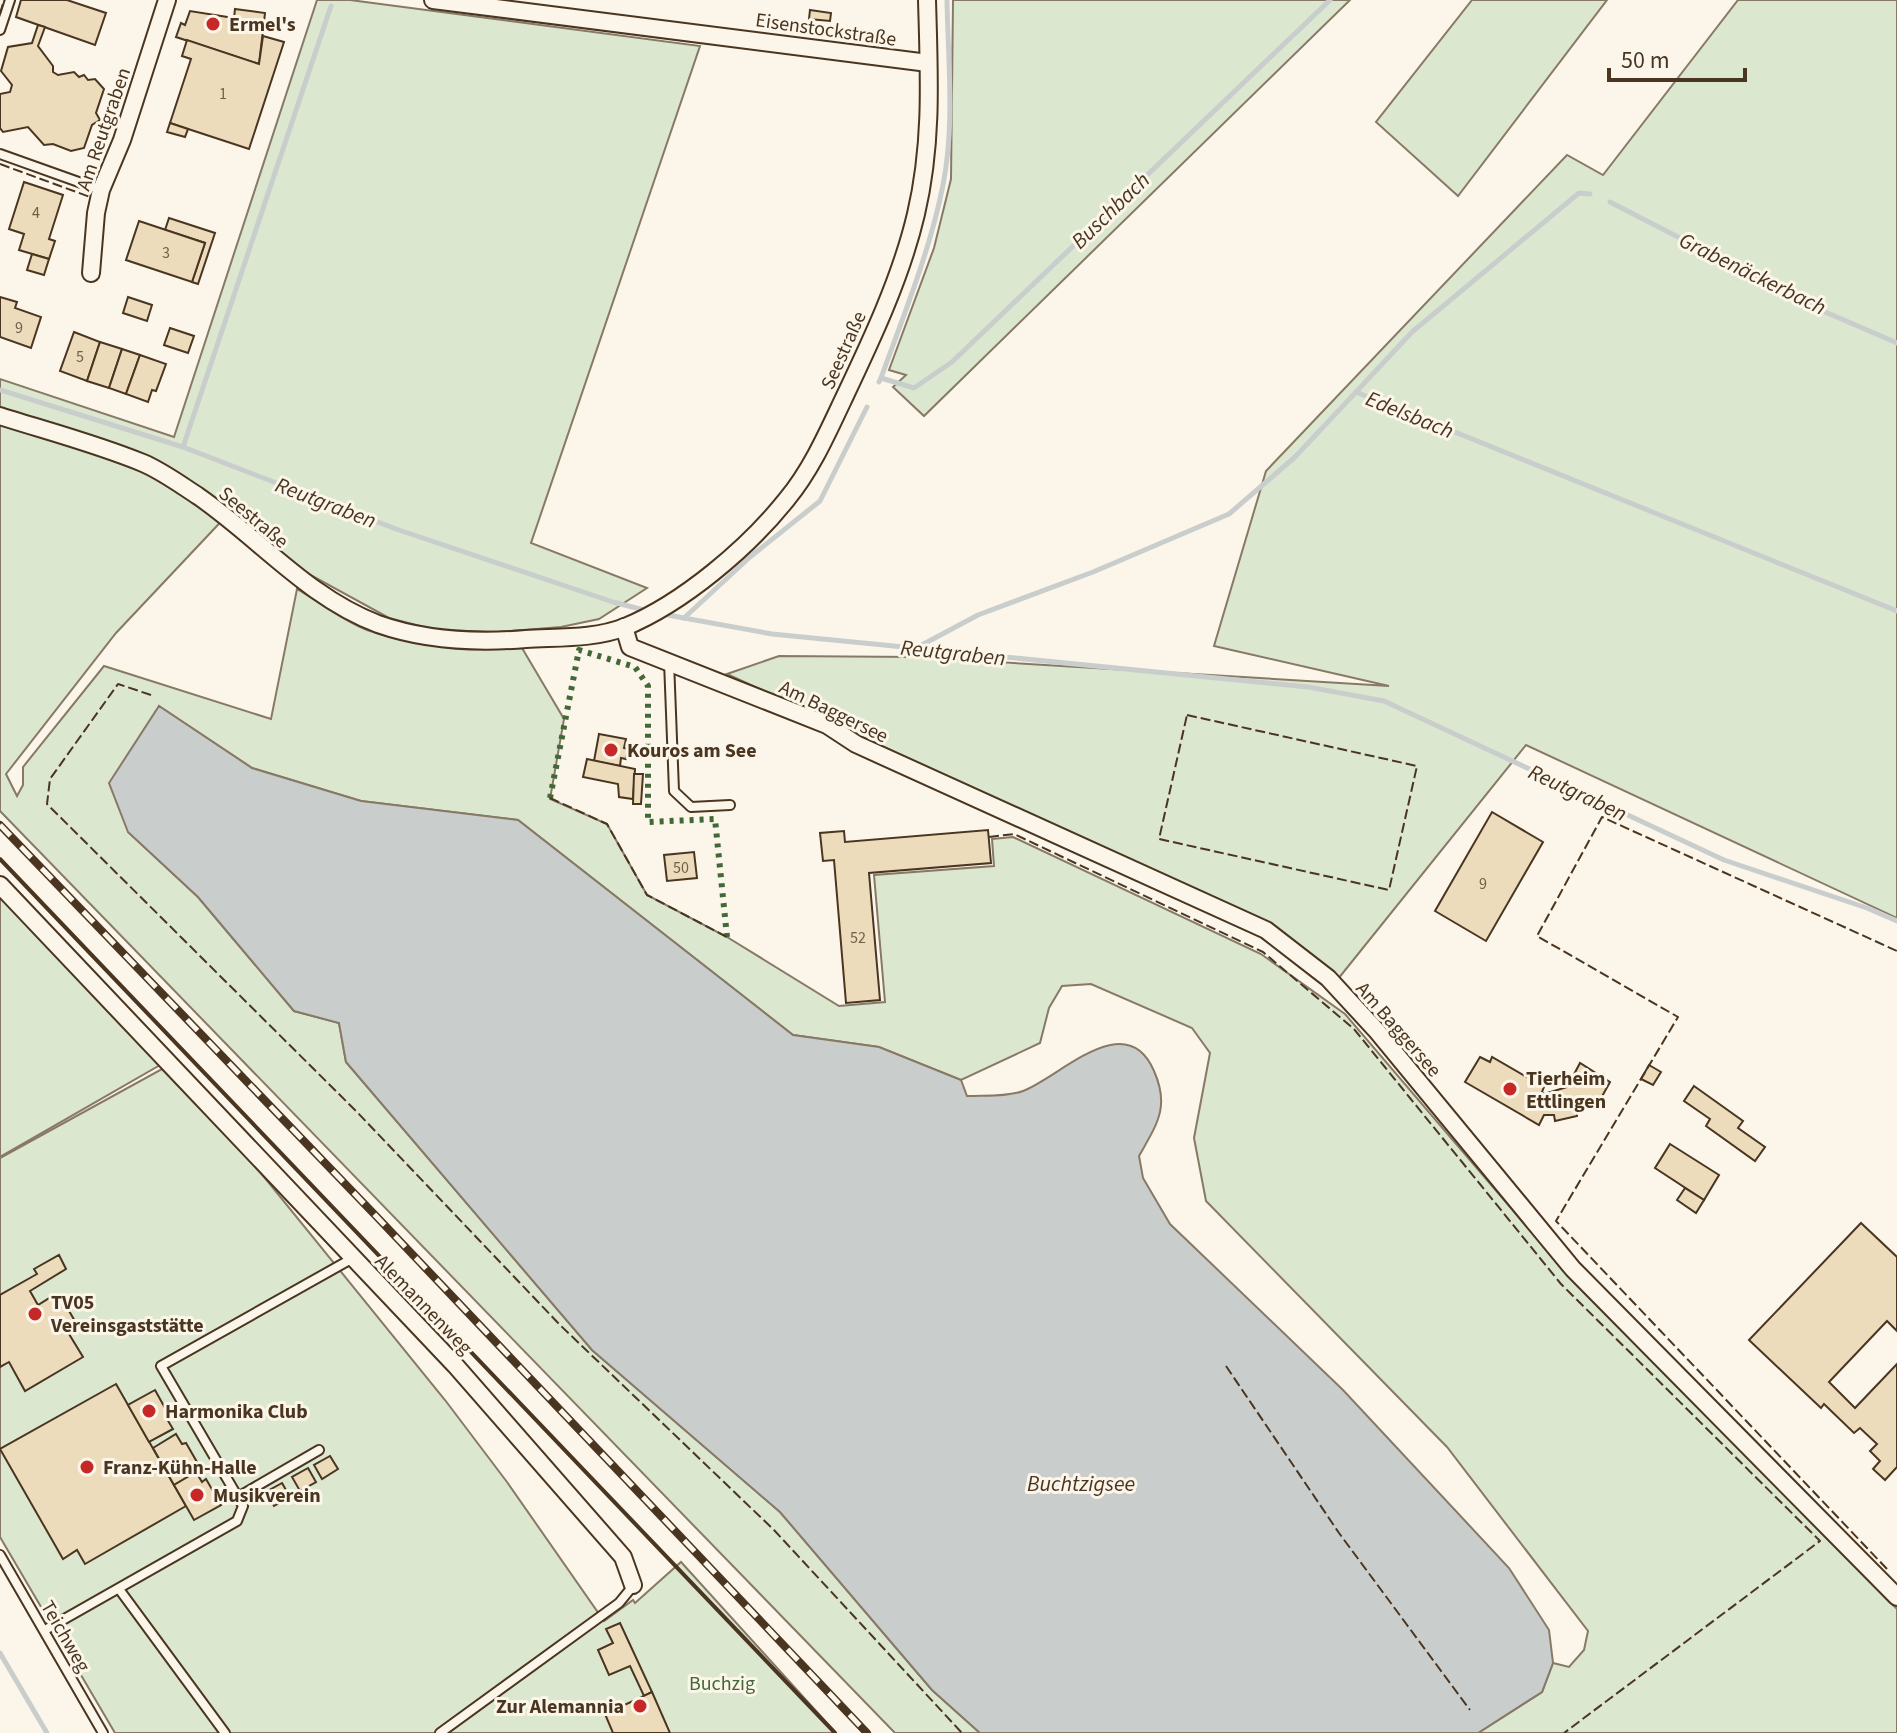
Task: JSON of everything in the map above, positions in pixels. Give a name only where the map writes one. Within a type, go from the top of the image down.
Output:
[{"type":"street","name":"Am Reutgraben","points":[[91,273],[101,190],[122,140],[167,0]]},
{"type":"street","name":"Eisenstockstraße","points":[[433,0],[928,63]]},
{"type":"street","name":"Seestraße","points":[[0,416],[145,464],[196,495],[287,571],[335,602],[377,623],[423,637],[487,642],[592,635],[630,624],[663,607],[743,546],[788,498],[820,449],[865,355],[916,216],[930,128],[927,0]]},
{"type":"street","points":[[630,624],[630,647],[669,661]]},
{"type":"street","name":"Am Baggersee","points":[[669,661],[827,725],[856,744],[1266,930],[1328,978],[1376,1030],[1573,1269],[1897,1597]]},
{"type":"street","name":"Alemannenweg","points":[[0,885],[455,1365],[623,1557],[633,1585]]},
{"type":"lane","points":[[0,30],[10,0]]},
{"type":"lane","points":[[0,154],[101,190]]},
{"type":"lane","points":[[669,661],[674,791],[691,807],[730,805]]},
{"type":"lane","points":[[45,1630],[237,1521],[243,1506],[161,1366],[353,1258]]},
{"type":"lane","points":[[238,1497],[319,1450]]},
{"type":"lane","name":"Teichweg","points":[[0,1555],[103,1733]]},
{"type":"lane","name":"Alemannenweg","points":[[440,1733],[619,1603],[633,1585]]},
{"type":"lane","points":[[119,1589],[225,1733]]},
{"type":"green space","points":[[317,0],[350,0],[700,46],[531,543],[647,588],[599,619],[561,627],[497,632],[435,630],[389,618],[294,566],[231,511],[116,633],[6,774],[17,796],[23,785],[23,767],[104,666],[271,719],[297,589],[349,622],[385,636],[444,646],[522,648],[564,719],[550,799],[607,824],[647,895],[727,937],[839,1006],[885,1002],[874,875],[994,866],[992,839],[1013,837],[1261,954],[1345,1014],[1569,1276],[1897,1609],[1897,1733],[1478,1733],[1542,1692],[1553,1663],[1569,1667],[1584,1650],[1588,1631],[1447,1447],[1206,1201],[1194,1138],[1210,1053],[1192,1028],[1091,984],[1062,986],[1049,1008],[1040,1043],[961,1080],[879,1047],[793,1035],[518,820],[361,801],[252,768],[159,706],[128,832],[198,897],[294,1011],[339,1023],[346,1062],[592,1350],[780,1512],[932,1690],[980,1733],[895,1733],[0,811],[0,379],[174,437]]},
{"type":"green space","points":[[953,0],[1350,0],[924,416],[893,387],[906,375],[889,370],[934,248],[951,179]]},
{"type":"green space","points":[[1472,0],[1607,0],[1458,196],[1376,122]]},
{"type":"green space","points":[[1738,0],[1897,0],[1897,918],[1526,745],[1338,979],[1276,929],[727,674],[779,656],[916,657],[1389,686],[1214,646],[1266,471],[1567,155],[1603,175]]},
{"type":"green space","points":[[0,890],[160,1065],[0,1157]]},
{"type":"green space","name":"Buchzig","points":[[162,1069],[256,1167],[445,1400],[507,1482],[604,1621],[633,1600],[635,1603],[681,1562],[836,1733],[115,1733],[0,1537],[0,1158]]},
{"type":"water","name":"Buchtzigsee","points":[[159,706],[252,768],[361,801],[518,820],[793,1035],[879,1047],[961,1080],[967,1096],[1023,1091],[1073,1061],[1110,1045],[1127,1045],[1142,1053],[1159,1084],[1161,1105],[1156,1125],[1139,1156],[1143,1178],[1170,1224],[1343,1390],[1509,1568],[1549,1630],[1553,1663],[1542,1692],[1478,1733],[980,1733],[932,1690],[780,1512],[592,1350],[346,1062],[339,1023],[294,1011],[198,897],[128,832],[109,783]]},
{"type":"building","points":[[21,0],[67,0],[106,13],[95,45],[16,17]]},
{"type":"building","points":[[235,9],[265,13],[259,64],[176,37],[190,11],[234,18]]},
{"type":"building","points":[[810,10],[831,13],[830,21],[809,19]]},
{"type":"building","points":[[38,25],[45,27],[38,46],[53,66],[53,72],[58,75],[74,72],[79,77],[84,75],[88,80],[95,79],[104,89],[96,113],[100,120],[92,125],[84,148],[71,151],[53,144],[44,145],[28,127],[3,132],[0,128],[0,94],[10,92],[12,85],[1,71],[8,47],[32,43]]},
{"type":"building","points":[[263,36],[284,42],[249,149],[170,123],[191,59],[182,56],[187,40],[259,64]]},
{"type":"building","points":[[170,123],[188,129],[185,137],[167,132]]},
{"type":"building","points":[[24,182],[63,195],[49,239],[55,241],[49,259],[19,250],[24,234],[9,229]]},
{"type":"building","points":[[169,218],[215,233],[198,284],[192,282],[205,243],[165,230]]},
{"type":"building","points":[[139,221],[205,243],[192,282],[126,260]]},
{"type":"building","points":[[32,254],[49,259],[44,275],[27,270]]},
{"type":"building","points":[[0,297],[17,302],[15,308],[41,317],[31,348],[0,337]]},
{"type":"building","points":[[128,297],[152,305],[147,321],[123,313]]},
{"type":"building","points":[[170,328],[194,336],[188,353],[164,345]]},
{"type":"building","points":[[74,332],[100,342],[87,381],[60,371]]},
{"type":"building","points":[[100,342],[122,349],[109,388],[87,381]]},
{"type":"building","points":[[122,349],[140,355],[126,394],[109,388]]},
{"type":"building","points":[[140,355],[166,364],[156,391],[152,390],[148,402],[126,394]]},
{"type":"building","points":[[599,734],[626,739],[626,759],[621,758],[620,766],[594,761]]},
{"type":"building","points":[[587,759],[635,769],[633,799],[619,797],[618,784],[583,777]]},
{"type":"building","points":[[634,774],[643,774],[641,804],[633,804]]},
{"type":"building","points":[[1492,812],[1543,842],[1486,941],[1435,911]]},
{"type":"building","points":[[988,830],[991,863],[869,873],[880,1000],[846,1003],[834,860],[823,861],[820,833],[844,831],[845,842]]},
{"type":"building","points":[[694,852],[697,878],[667,881],[664,855]]},
{"type":"building","name":"Tierheim Ettlingen","points":[[1480,1057],[1490,1062],[1492,1057],[1544,1087],[1544,1094],[1577,1084],[1571,1080],[1580,1063],[1610,1082],[1595,1109],[1586,1104],[1577,1107],[1577,1116],[1555,1121],[1554,1115],[1544,1115],[1539,1125],[1465,1082]]},
{"type":"building","points":[[1649,1065],[1661,1072],[1653,1085],[1641,1079]]},
{"type":"building","points":[[1694,1086],[1743,1121],[1738,1128],[1765,1147],[1755,1161],[1706,1126],[1710,1119],[1684,1101]]},
{"type":"building","points":[[1670,1144],[1719,1175],[1704,1200],[1655,1168]]},
{"type":"building","points":[[1685,1188],[1704,1200],[1696,1213],[1677,1200]]},
{"type":"building","points":[[1861,1223],[1897,1257],[1897,1331],[1887,1321],[1829,1382],[1855,1408],[1897,1364],[1897,1467],[1885,1480],[1873,1469],[1880,1461],[1870,1451],[1877,1444],[1860,1428],[1854,1433],[1824,1404],[1821,1408],[1749,1340]]},
{"type":"building","name":"TV05 Vereinsgaststätte","points":[[59,1255],[66,1269],[30,1291],[38,1305],[51,1297],[54,1302],[61,1297],[76,1323],[66,1329],[83,1357],[25,1391],[9,1362],[0,1367],[0,1295],[37,1274],[34,1269]]},
{"type":"building","name":"Franz-Kühn-Halle","points":[[116,1384],[186,1506],[85,1564],[77,1550],[63,1559],[0,1449]]},
{"type":"building","name":"Harmonika Club","points":[[155,1390],[173,1429],[149,1442],[128,1405]]},
{"type":"building","points":[[176,1434],[182,1444],[186,1443],[201,1469],[174,1485],[153,1448]]},
{"type":"building","points":[[330,1456],[338,1469],[322,1479],[314,1465]]},
{"type":"building","points":[[308,1468],[316,1482],[300,1491],[292,1477]]},
{"type":"building","name":"Musikverein","points":[[196,1472],[202,1482],[206,1479],[221,1505],[194,1520],[174,1485]]},
{"type":"building","points":[[282,1483],[290,1497],[274,1506],[266,1492]]},
{"type":"building","points":[[620,1623],[652,1692],[644,1696],[630,1666],[609,1675],[598,1650],[613,1643],[606,1629]]},
{"type":"building","name":"Zur Alemannia","points":[[652,1692],[670,1733],[613,1733],[605,1714]]},
{"type":"waterway","points":[[881,378],[924,258],[943,185],[950,116],[947,0]]},
{"type":"waterway","name":"Buschbach","points":[[879,382],[881,378],[914,388],[952,362],[1330,0]]},
{"type":"waterway","points":[[183,447],[331,6]]},
{"type":"waterway","name":"Grabenäckerbach","points":[[1356,392],[1412,332],[1579,193],[1590,194]]},
{"type":"waterway","name":"Grabenäckerbach","points":[[1610,202],[1816,308],[1897,343]]},
{"type":"waterway","name":"Reutgraben","points":[[0,390],[183,447],[396,529],[648,611]]},
{"type":"waterway","name":"Edelsbach","points":[[918,647],[978,615],[1093,572],[1229,514],[1295,457],[1356,392],[1897,611]]},
{"type":"waterway","name":"Buschbach","points":[[684,618],[750,557],[820,501],[867,407]]},
{"type":"waterway","name":"Reutgraben","points":[[662,614],[772,634],[1308,687],[1384,701],[1724,860],[1897,921]]},
{"type":"waterway","points":[[0,1653],[47,1733]]},
{"type":"railway","points":[[0,825],[867,1733]]},
{"type":"hedge","points":[[550,798],[579,650],[635,667],[648,686],[648,822],[715,819],[727,937]]},
{"type":"fence","points":[[0,14],[4,0]]},
{"type":"fence","points":[[0,164],[90,197]]},
{"type":"fence","points":[[151,695],[118,684],[50,779],[47,804],[358,1113],[560,1325],[774,1530],[962,1733]]},
{"type":"fence","points":[[1187,715],[1417,766],[1389,890],[1159,839],[1187,715]]},
{"type":"fence","points":[[550,798],[607,824],[647,895],[727,937]]},
{"type":"fence","points":[[1887,1569],[1556,1221],[1678,1017],[1537,936],[1602,817],[1897,951]]},
{"type":"fence","points":[[989,837],[1014,834],[1263,952],[1354,1029],[1561,1284],[1820,1541],[1564,1733]]},
{"type":"fence","points":[[1226,1366],[1339,1533],[1470,1710]]},
{"type":"wall","points":[[0,859],[835,1733]]},
{"type":"place","name":"Ermel's","points":[[213,24]]},
{"type":"place","name":"Kouros am See","points":[[611,750]]},
{"type":"place","name":"Tierheim Ettlingen","points":[[1510,1089]]},
{"type":"place","name":"TV05 Vereinsgaststätte","points":[[35,1314]]},
{"type":"place","name":"Harmonika Club","points":[[149,1411]]},
{"type":"place","name":"Franz-Kühn-Halle","points":[[87,1467]]},
{"type":"place","name":"Musikverein","points":[[197,1495]]},
{"type":"place","name":"Zur Alemannia","points":[[640,1706]]}]
